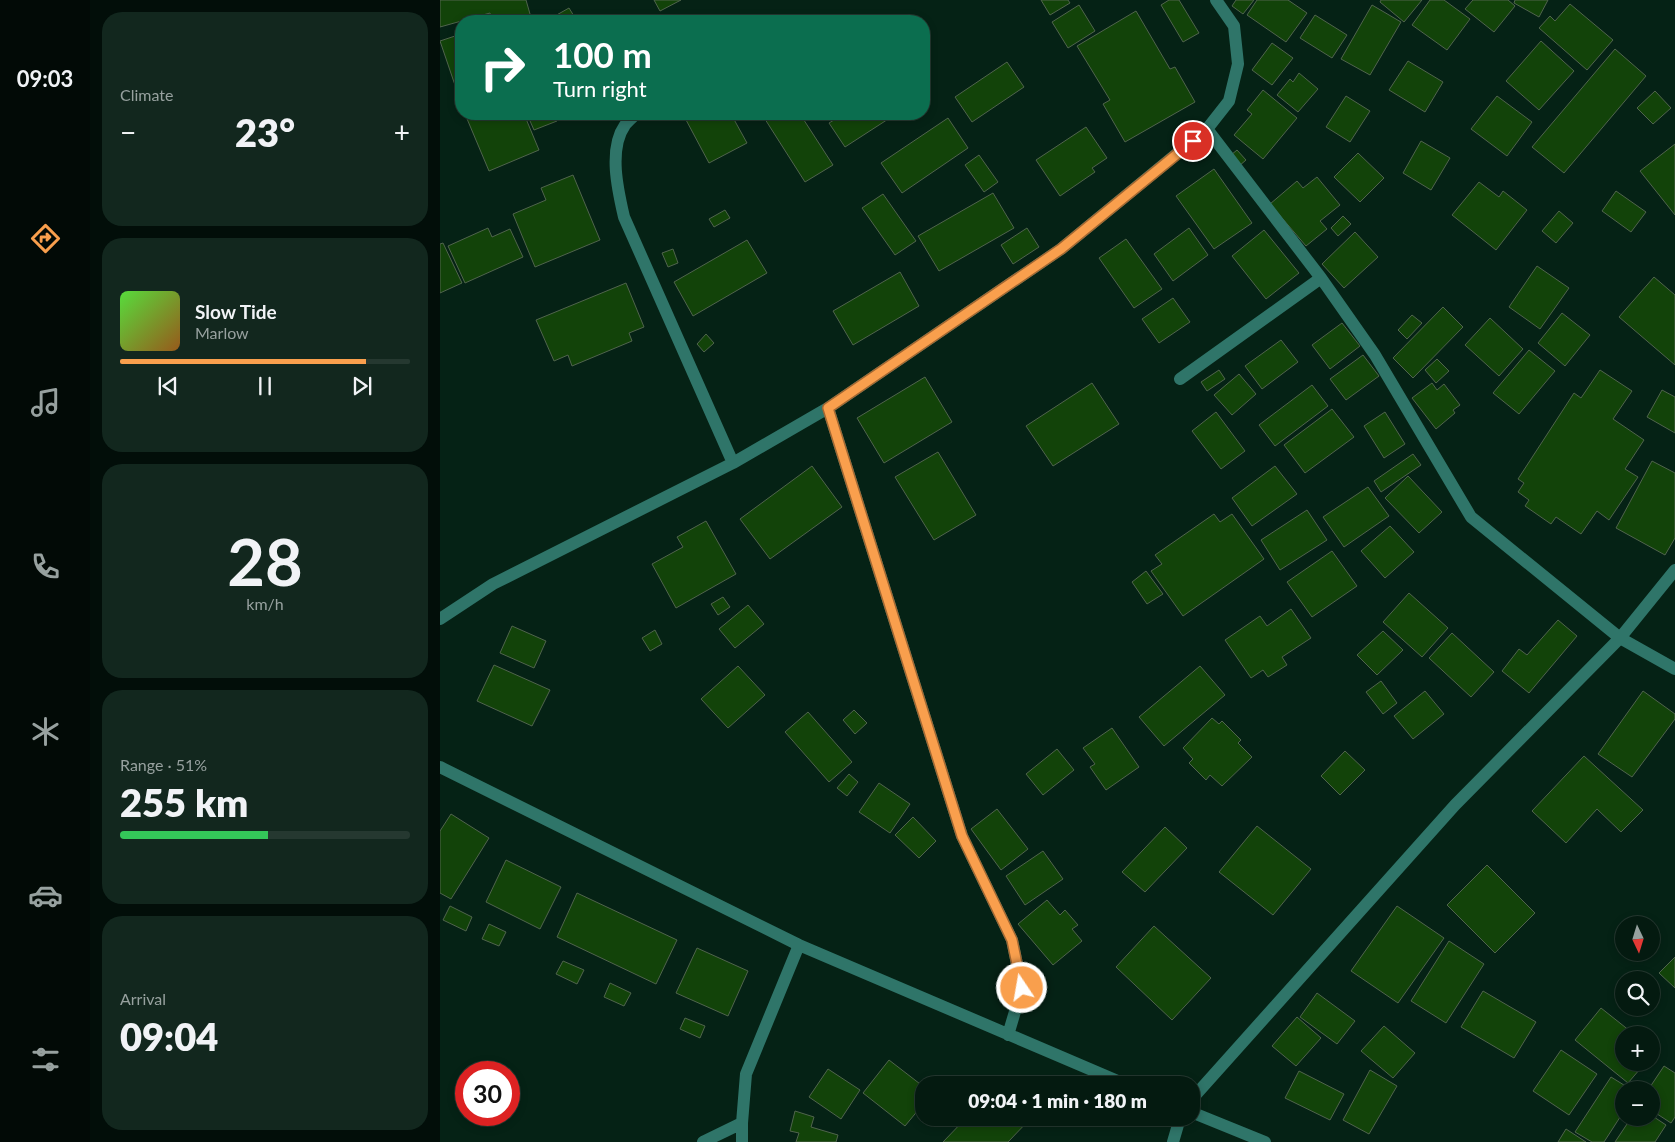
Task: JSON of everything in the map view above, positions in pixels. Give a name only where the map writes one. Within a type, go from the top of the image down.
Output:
[{"type":"street","points":[[440,619],[494,584],[733,463],[828,408],[1061,249],[1207,129],[1230,101],[1238,64],[1234,26],[1216,0]]},
{"type":"street","points":[[630,120],[624,126],[617,148],[616,180],[624,217],[733,463]]},
{"type":"street","points":[[1207,129],[1321,278],[1375,355],[1471,517],[1620,638],[1675,669]]},
{"type":"street","points":[[1180,379],[1321,278]]},
{"type":"street","points":[[828,408],[962,836],[1012,940],[1022,988],[1008,1035]]},
{"type":"street","points":[[1200,1090],[1455,805],[1620,638],[1675,570]]},
{"type":"street","points":[[440,767],[799,945],[1105,1076]]},
{"type":"street","points":[[742,1142],[746,1074],[799,945]]},
{"type":"street","points":[[1200,1116],[1265,1142]]},
{"type":"street","points":[[703,1142],[742,1123]]},
{"type":"street","points":[[1173,1142],[1178,1126]]},
{"type":"building","points":[[440,0],[526,0],[530,15],[490,15],[490,13],[483,15],[455,15],[455,23],[440,27]]},
{"type":"building","points":[[654,0],[681,0],[660,11]]},
{"type":"building","points":[[1041,0],[1068,0],[1070,3],[1050,15]]},
{"type":"building","points":[[1169,0],[1179,0],[1199,33],[1183,42],[1161,5]]},
{"type":"building","points":[[1236,0],[1254,0],[1243,14],[1232,6]]},
{"type":"building","points":[[1257,0],[1288,0],[1307,13],[1286,42],[1247,15]]},
{"type":"building","points":[[1381,0],[1422,0],[1404,22],[1380,2]]},
{"type":"building","points":[[1430,0],[1444,0],[1470,19],[1447,50],[1412,25]]},
{"type":"building","points":[[1473,0],[1508,0],[1515,6],[1494,32],[1465,9]]},
{"type":"building","points":[[1515,0],[1548,0],[1539,17],[1514,3]]},
{"type":"building","points":[[1570,4],[1613,40],[1587,70],[1539,28],[1550,16],[1555,21]]},
{"type":"building","points":[[1079,5],[1095,31],[1068,48],[1052,22]]},
{"type":"building","points":[[1372,5],[1401,22],[1370,75],[1341,59]]},
{"type":"building","points":[[569,8],[573,15],[557,15]]},
{"type":"building","points":[[1136,11],[1170,69],[1175,67],[1195,102],[1125,142],[1103,104],[1110,100],[1077,46]]},
{"type":"building","points":[[1315,15],[1347,35],[1332,58],[1300,38]]},
{"type":"building","points":[[455,36],[455,85],[440,41]]},
{"type":"building","points":[[1541,41],[1574,71],[1539,110],[1506,81]]},
{"type":"building","points":[[1272,43],[1293,58],[1272,85],[1252,70]]},
{"type":"building","points":[[1615,49],[1646,76],[1564,173],[1532,147]]},
{"type":"building","points":[[1408,61],[1443,82],[1425,112],[1389,90]]},
{"type":"building","points":[[1007,62],[1024,87],[972,122],[955,97]]},
{"type":"building","points":[[1299,73],[1318,89],[1298,112],[1277,95],[1290,79],[1293,82]]},
{"type":"building","points":[[1263,90],[1297,118],[1263,159],[1234,135],[1252,114],[1247,110]]},
{"type":"building","points":[[1655,91],[1671,108],[1653,124],[1637,108]]},
{"type":"building","points":[[1346,96],[1370,111],[1350,142],[1326,127]]},
{"type":"building","points":[[1497,96],[1532,122],[1507,156],[1471,129]]},
{"type":"building","points":[[948,118],[968,148],[902,193],[881,163]]},
{"type":"building","points":[[468,120],[526,120],[539,150],[489,171]]},
{"type":"building","points":[[530,120],[557,121],[534,130]]},
{"type":"building","points":[[686,120],[734,120],[747,143],[709,163]]},
{"type":"building","points":[[766,120],[804,120],[833,165],[805,182]]},
{"type":"building","points":[[834,120],[887,120],[845,147],[829,123]]},
{"type":"building","points":[[1086,127],[1107,158],[1092,168],[1095,172],[1060,196],[1036,160]]},
{"type":"building","points":[[1421,141],[1450,158],[1431,190],[1403,173]]},
{"type":"building","points":[[1675,144],[1675,215],[1640,171]]},
{"type":"building","points":[[1237,150],[1246,160],[1239,166],[1231,155]]},
{"type":"building","points":[[1358,153],[1384,178],[1360,202],[1334,177]]},
{"type":"building","points":[[979,155],[998,182],[984,192],[965,165]]},
{"type":"building","points":[[1214,169],[1252,223],[1214,249],[1176,196]]},
{"type":"building","points":[[573,175],[600,240],[535,267],[513,214],[546,200],[541,188]]},
{"type":"building","points":[[1317,177],[1340,205],[1320,221],[1327,229],[1306,246],[1270,204],[1297,181],[1303,188]]},
{"type":"building","points":[[1479,182],[1499,197],[1503,191],[1527,210],[1496,250],[1452,215]]},
{"type":"building","points":[[1616,191],[1646,212],[1631,232],[1602,211]]},
{"type":"building","points":[[993,193],[1014,228],[939,271],[918,236]]},
{"type":"building","points":[[883,194],[916,241],[895,255],[862,208]]},
{"type":"building","points":[[725,210],[730,218],[714,227],[709,219]]},
{"type":"building","points":[[1559,211],[1573,223],[1556,243],[1542,231]]},
{"type":"building","points":[[1343,216],[1351,224],[1338,236],[1331,228]]},
{"type":"building","points":[[488,228],[492,237],[510,229],[523,257],[465,283],[448,246]]},
{"type":"building","points":[[1027,228],[1039,247],[1013,264],[1001,245]]},
{"type":"building","points":[[1189,228],[1208,255],[1173,281],[1154,254]]},
{"type":"building","points":[[1264,230],[1299,273],[1266,299],[1232,256]]},
{"type":"building","points":[[1355,232],[1378,257],[1344,288],[1322,264]]},
{"type":"building","points":[[1126,239],[1162,289],[1134,308],[1099,258]]},
{"type":"building","points":[[747,240],[767,273],[693,316],[674,282]]},
{"type":"building","points":[[443,243],[462,283],[440,293],[440,244]]},
{"type":"building","points":[[673,249],[678,263],[668,267],[662,253]]},
{"type":"building","points":[[1537,266],[1569,288],[1540,329],[1509,307]]},
{"type":"building","points":[[900,272],[919,306],[853,345],[833,311]]},
{"type":"building","points":[[1654,277],[1675,295],[1675,365],[1619,317]]},
{"type":"building","points":[[626,283],[644,327],[629,333],[632,341],[572,366],[568,355],[554,361],[536,320]]},
{"type":"building","points":[[1173,298],[1190,322],[1159,343],[1142,319]]},
{"type":"building","points":[[1443,307],[1463,327],[1413,378],[1393,358]]},
{"type":"building","points":[[1562,313],[1590,335],[1565,366],[1538,343]]},
{"type":"building","points":[[1412,315],[1422,323],[1407,339],[1398,330]]},
{"type":"building","points":[[1490,318],[1523,349],[1499,376],[1465,345]]},
{"type":"building","points":[[1342,323],[1360,346],[1330,369],[1312,345]]},
{"type":"building","points":[[706,334],[714,343],[704,352],[697,344]]},
{"type":"building","points":[[1281,340],[1298,362],[1262,389],[1245,366]]},
{"type":"building","points":[[1529,350],[1555,371],[1519,414],[1493,393]]},
{"type":"building","points":[[1363,355],[1379,376],[1346,400],[1330,379]]},
{"type":"building","points":[[1437,359],[1449,371],[1436,383],[1425,370]]},
{"type":"building","points":[[1219,370],[1225,379],[1207,391],[1201,382]]},
{"type":"building","points":[[1600,370],[1632,391],[1613,419],[1644,440],[1625,469],[1638,477],[1609,520],[1597,511],[1581,534],[1556,517],[1551,524],[1525,506],[1529,500],[1518,492],[1524,483],[1518,479],[1574,393],[1581,398]]},
{"type":"building","points":[[1239,374],[1256,394],[1232,415],[1214,395]]},
{"type":"building","points":[[925,377],[952,422],[884,463],[857,418]]},
{"type":"building","points":[[1092,383],[1119,424],[1053,466],[1026,426]]},
{"type":"building","points":[[1432,383],[1437,390],[1444,384],[1460,405],[1453,410],[1455,413],[1436,429],[1412,398]]},
{"type":"building","points":[[1312,385],[1328,406],[1275,446],[1259,425]]},
{"type":"building","points":[[1662,390],[1675,397],[1675,433],[1647,417]]},
{"type":"building","points":[[1332,409],[1354,437],[1305,473],[1284,445]]},
{"type":"building","points":[[1216,412],[1245,451],[1221,469],[1192,431]]},
{"type":"building","points":[[1385,412],[1405,444],[1384,458],[1364,426]]},
{"type":"building","points":[[938,452],[976,515],[934,540],[895,477]]},
{"type":"building","points":[[1413,454],[1421,465],[1381,492],[1374,481]]},
{"type":"building","points":[[1652,461],[1675,473],[1675,538],[1665,555],[1616,528]]},
{"type":"building","points":[[812,466],[842,507],[770,559],[740,519]]},
{"type":"building","points":[[1275,466],[1297,494],[1252,526],[1232,498]]},
{"type":"building","points":[[1408,476],[1442,512],[1419,533],[1385,498]]},
{"type":"building","points":[[1368,487],[1389,516],[1344,547],[1323,517]]},
{"type":"building","points":[[1307,510],[1327,540],[1280,570],[1261,540]]},
{"type":"building","points":[[1214,514],[1220,522],[1232,514],[1264,559],[1183,616],[1151,571],[1162,564],[1155,555]]},
{"type":"building","points":[[706,521],[736,574],[676,608],[652,564],[683,547],[677,537]]},
{"type":"building","points":[[1390,526],[1414,552],[1385,578],[1361,551]]},
{"type":"building","points":[[1332,551],[1357,586],[1312,617],[1287,582]]},
{"type":"building","points":[[1146,571],[1163,594],[1147,604],[1132,582]]},
{"type":"building","points":[[1409,593],[1448,628],[1422,657],[1383,622]]},
{"type":"building","points":[[723,597],[730,607],[718,615],[711,604]]},
{"type":"building","points":[[748,605],[764,624],[735,648],[719,629]]},
{"type":"building","points":[[1291,609],[1311,638],[1282,657],[1287,665],[1268,677],[1263,670],[1251,678],[1225,640],[1260,616],[1267,626]]},
{"type":"building","points":[[1558,620],[1577,636],[1529,693],[1502,671],[1519,649],[1527,655]]},
{"type":"building","points":[[512,626],[546,641],[534,668],[500,653]]},
{"type":"building","points":[[655,630],[662,644],[650,651],[642,638]]},
{"type":"building","points":[[1383,631],[1403,650],[1377,675],[1357,655]]},
{"type":"building","points":[[1452,633],[1494,672],[1471,697],[1429,658]]},
{"type":"building","points":[[494,665],[550,690],[532,726],[477,701]]},
{"type":"building","points":[[738,666],[765,695],[728,728],[701,699]]},
{"type":"building","points":[[1200,666],[1225,695],[1164,746],[1139,717]]},
{"type":"building","points":[[1381,681],[1397,703],[1383,714],[1366,692]]},
{"type":"building","points":[[1425,691],[1444,714],[1413,739],[1394,716]]},
{"type":"building","points":[[1643,691],[1675,714],[1675,719],[1632,777],[1598,754]]},
{"type":"building","points":[[854,710],[867,723],[855,734],[843,720]]},
{"type":"building","points":[[808,712],[852,762],[829,782],[785,732]]},
{"type":"building","points":[[1212,718],[1219,724],[1222,721],[1241,740],[1238,743],[1252,757],[1222,786],[1210,775],[1206,780],[1189,763],[1193,759],[1183,748]]},
{"type":"building","points":[[1112,728],[1139,767],[1106,790],[1090,767],[1095,764],[1083,748]]},
{"type":"building","points":[[1057,749],[1074,770],[1043,795],[1026,774]]},
{"type":"building","points":[[1345,751],[1365,770],[1340,795],[1321,776]]},
{"type":"building","points":[[1584,756],[1643,810],[1621,832],[1597,809],[1566,843],[1532,811]]},
{"type":"building","points":[[849,774],[858,782],[847,796],[837,788]]},
{"type":"building","points":[[879,783],[910,804],[890,833],[859,812]]},
{"type":"building","points":[[997,809],[1028,849],[1001,870],[971,829]]},
{"type":"building","points":[[451,814],[489,838],[451,899],[440,893],[440,831]]},
{"type":"building","points":[[913,817],[936,841],[919,858],[895,835]]},
{"type":"building","points":[[1257,826],[1311,869],[1273,915],[1219,872]]},
{"type":"building","points":[[1165,827],[1187,848],[1145,892],[1122,872]]},
{"type":"building","points":[[1043,851],[1063,879],[1025,905],[1006,876]]},
{"type":"building","points":[[506,860],[561,887],[540,929],[486,902]]},
{"type":"building","points":[[1487,865],[1535,913],[1495,953],[1447,905]]},
{"type":"building","points":[[577,893],[677,940],[656,984],[557,937]]},
{"type":"building","points":[[1047,900],[1060,915],[1065,910],[1078,925],[1072,929],[1082,941],[1053,965],[1018,924]]},
{"type":"building","points":[[450,906],[472,917],[466,931],[443,920]]},
{"type":"building","points":[[1397,906],[1444,938],[1398,1003],[1351,971]]},
{"type":"building","points":[[489,924],[506,932],[499,946],[482,939]]},
{"type":"building","points":[[1154,926],[1211,978],[1172,1020],[1116,967]]},
{"type":"building","points":[[1449,941],[1484,964],[1446,1023],[1411,1001]]},
{"type":"building","points":[[697,948],[748,971],[728,1016],[676,993]]},
{"type":"building","points":[[1675,957],[1675,988],[1660,974]]},
{"type":"building","points":[[563,961],[584,970],[577,984],[556,974]]},
{"type":"building","points":[[610,983],[631,993],[624,1006],[604,997]]},
{"type":"building","points":[[1483,991],[1536,1022],[1514,1058],[1461,1027]]},
{"type":"building","points":[[1317,993],[1355,1021],[1337,1044],[1300,1017]]},
{"type":"building","points":[[1601,1008],[1624,1026],[1615,1026],[1615,1071],[1638,1071],[1630,1081],[1626,1081],[1575,1040]]},
{"type":"building","points":[[1297,1017],[1321,1038],[1296,1066],[1272,1046]]},
{"type":"building","points":[[685,1018],[705,1026],[700,1038],[680,1029]]},
{"type":"building","points":[[1384,1026],[1415,1053],[1393,1078],[1361,1051]]},
{"type":"building","points":[[1561,1050],[1597,1074],[1569,1115],[1533,1091]]},
{"type":"building","points":[[889,1060],[915,1080],[915,1114],[905,1126],[863,1093]]},
{"type":"building","points":[[1664,1066],[1675,1073],[1675,1117],[1671,1123],[1660,1116],[1660,1081],[1654,1081]]},
{"type":"building","points":[[828,1069],[860,1090],[841,1119],[809,1097]]},
{"type":"building","points":[[1370,1070],[1397,1086],[1369,1134],[1343,1120]]},
{"type":"building","points":[[1299,1071],[1344,1094],[1330,1120],[1285,1098]]},
{"type":"building","points":[[1611,1077],[1617,1081],[1615,1081],[1615,1125],[1604,1142],[1592,1142],[1575,1132]]},
{"type":"building","points":[[795,1111],[814,1117],[811,1127],[838,1135],[836,1142],[796,1142],[799,1133],[790,1131]]},
{"type":"building","points":[[1660,1121],[1666,1125],[1655,1142],[1615,1142],[1626,1126],[1660,1126]]},
{"type":"building","points":[[958,1126],[1023,1126],[1008,1142],[943,1142]]},
{"type":"building","points":[[1566,1129],[1586,1142],[1558,1142]]},
{"type":"route","points":[[1022,988],[1012,940],[962,836],[828,408],[1061,249],[1193,141]]}]
